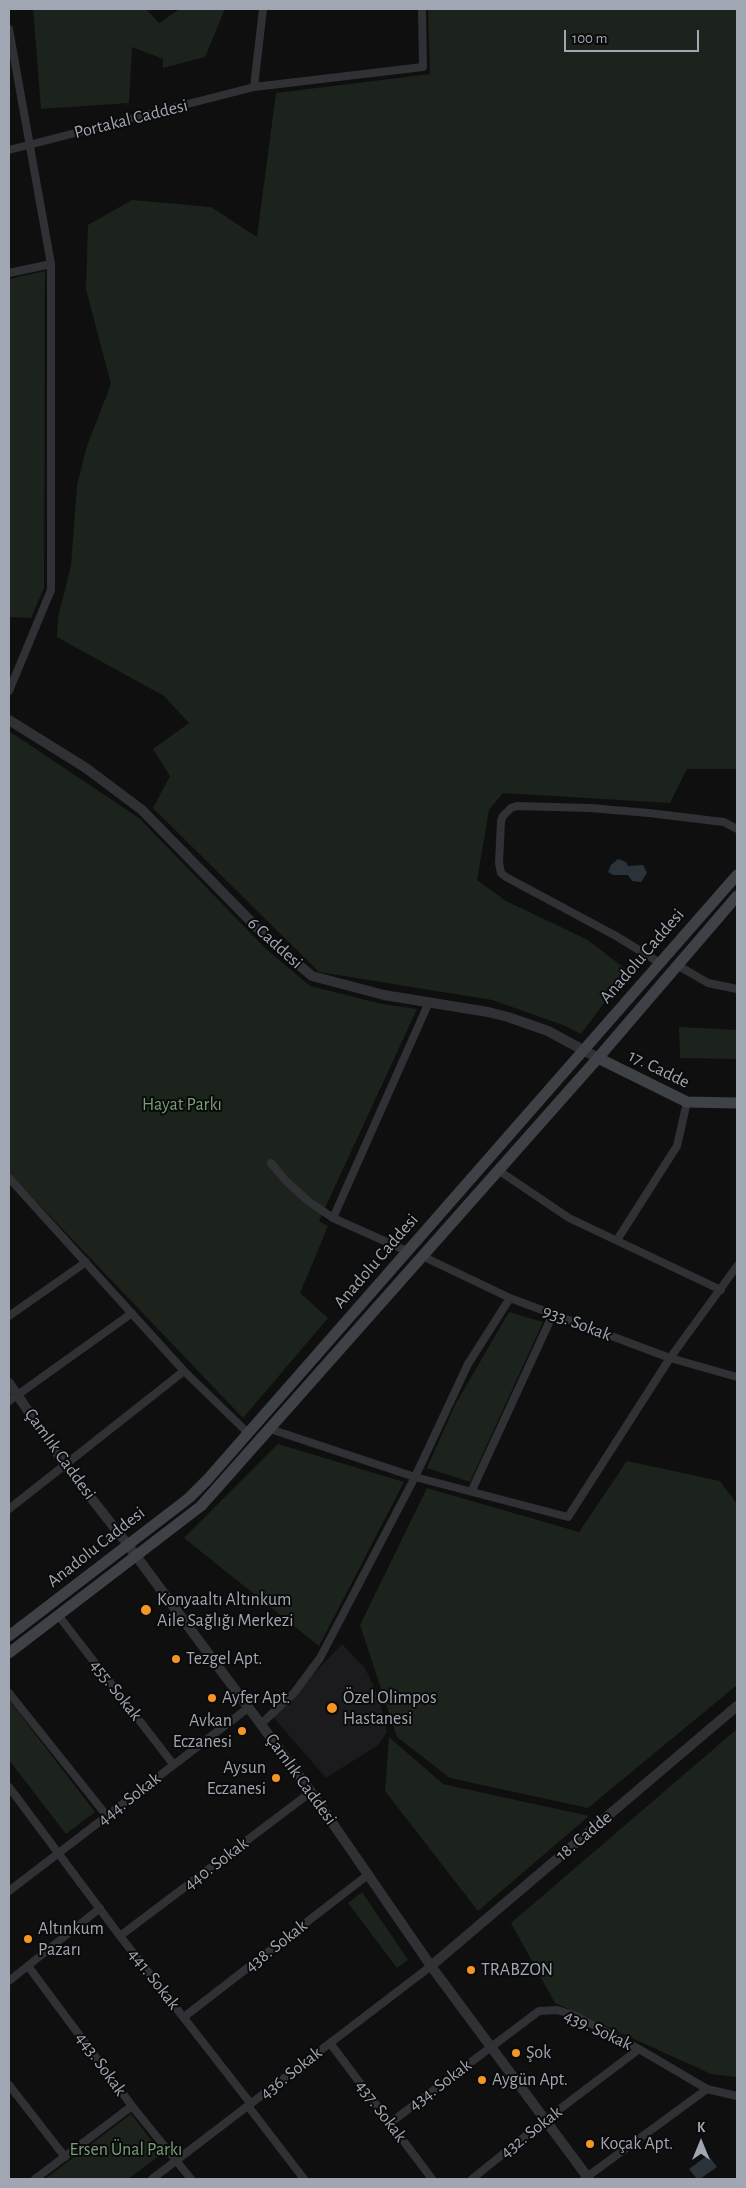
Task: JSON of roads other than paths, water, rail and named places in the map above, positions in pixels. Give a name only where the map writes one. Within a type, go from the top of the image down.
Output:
[{"type":"main road","name":"Anadolu Caddesi","points":[[9,1636],[189,1498],[248,1434],[737,875]]},
{"type":"main road","name":"Anadolu Caddesi","points":[[9,1653],[202,1506],[598,1058],[737,896]]},
{"type":"main road","name":"17. Cadde","points":[[598,1058],[687,1102],[737,1103]]},
{"type":"street","points":[[254,87],[263,9]]},
{"type":"street","name":"Portakal Caddesi","points":[[9,150],[254,87],[423,67],[422,9]]},
{"type":"street","points":[[9,29],[51,264],[51,590],[9,691]]},
{"type":"street","points":[[9,273],[51,264]]},
{"type":"street","name":"6 Caddesi","points":[[9,720],[86,768],[142,810],[269,940],[312,976],[384,996],[429,1002],[508,1017],[548,1032],[598,1058]]},
{"type":"street","points":[[660,963],[616,936],[506,878],[501,873],[499,863],[501,821],[503,816],[511,808],[517,806],[590,808],[724,822],[737,829]]},
{"type":"street","points":[[677,965],[708,983],[737,990]]},
{"type":"street","points":[[333,1218],[429,1002]]},
{"type":"street","points":[[617,1240],[677,1146],[687,1102]]},
{"type":"street","points":[[271,1163],[286,1181],[308,1201],[333,1218],[407,1251]]},
{"type":"street","points":[[498,1170],[569,1218],[721,1290]]},
{"type":"street","points":[[9,1178],[184,1371],[248,1434]]},
{"type":"street","name":"933. Sokak","points":[[422,1256],[510,1298],[670,1358],[737,1377]]},
{"type":"street","points":[[9,1316],[86,1262]]},
{"type":"street","points":[[270,1429],[415,1476],[568,1517],[670,1358],[737,1266]]},
{"type":"street","points":[[261,1724],[294,1693],[320,1658],[415,1476],[468,1364],[510,1298]]},
{"type":"street","points":[[13,1398],[132,1313]]},
{"type":"street","points":[[472,1490],[553,1314]]},
{"type":"street","points":[[9,1509],[66,1466],[184,1371]]},
{"type":"street","name":"Çamlık Caddesi","points":[[9,1383],[13,1398],[128,1545],[311,1792],[369,1874],[430,1966],[587,2179]]},
{"type":"street","name":"455. Sokak","points":[[58,1615],[173,1764]]},
{"type":"street","points":[[9,1693],[107,1816]]},
{"type":"street","name":"18. Cadde","points":[[430,1966],[737,1706]]},
{"type":"street","name":"444. Sokak","points":[[9,1891],[248,1708]]},
{"type":"street","name":"441. Sokak","points":[[9,1787],[120,1936],[184,2017],[304,2179]]},
{"type":"street","name":"440. Sokak","points":[[120,1936],[311,1792]]},
{"type":"street","name":"438. Sokak","points":[[184,2017],[369,1874]]},
{"type":"street","points":[[9,1981],[100,1908]]},
{"type":"street","name":"443. Sokak","points":[[28,1966],[132,2106],[191,2179]]},
{"type":"street","name":"436. Sokak","points":[[152,2179],[430,1966]]},
{"type":"street","name":"439. Sokak","points":[[491,2047],[539,2011],[557,2010],[574,2015],[639,2049],[707,2089],[737,2096]]},
{"type":"street","name":"437. Sokak","points":[[330,2043],[432,2179]]},
{"type":"street","name":"434. Sokak","points":[[390,2123],[491,2047]]},
{"type":"street","name":"432. Sokak","points":[[472,2179],[544,2121],[639,2049]]},
{"type":"street","points":[[9,2084],[65,2157]]},
{"type":"street","points":[[587,2179],[707,2089]]},
{"type":"street","points":[[35,2179],[132,2106]]},
{"type":"place","name":"Konyaaltı Altınkum Aile Sağlığı Merkezi","points":[[146,1610]]},
{"type":"place","name":"Tezgel Apt.","points":[[176,1659]]},
{"type":"place","name":"Ayfer Apt.","points":[[212,1698]]},
{"type":"place","name":"Özel Olimpos Hastanesi","points":[[332,1708]]},
{"type":"place","name":"Avkan Eczanesi","points":[[242,1731]]},
{"type":"place","name":"Aysun Eczanesi","points":[[276,1778]]},
{"type":"place","name":"Altınkum Pazarı","points":[[28,1939]]},
{"type":"place","name":"TRABZON","points":[[471,1970]]},
{"type":"place","name":"Şok","points":[[516,2053]]},
{"type":"place","name":"Aygün Apt.","points":[[482,2080]]},
{"type":"place","name":"Koçak Apt.","points":[[590,2144]]},
{"type":"park label","name":"Hayat Parkı","points":[[182,1105]]},
{"type":"park label","name":"Ersen Ünal Parkı","points":[[126,2150]]}]
